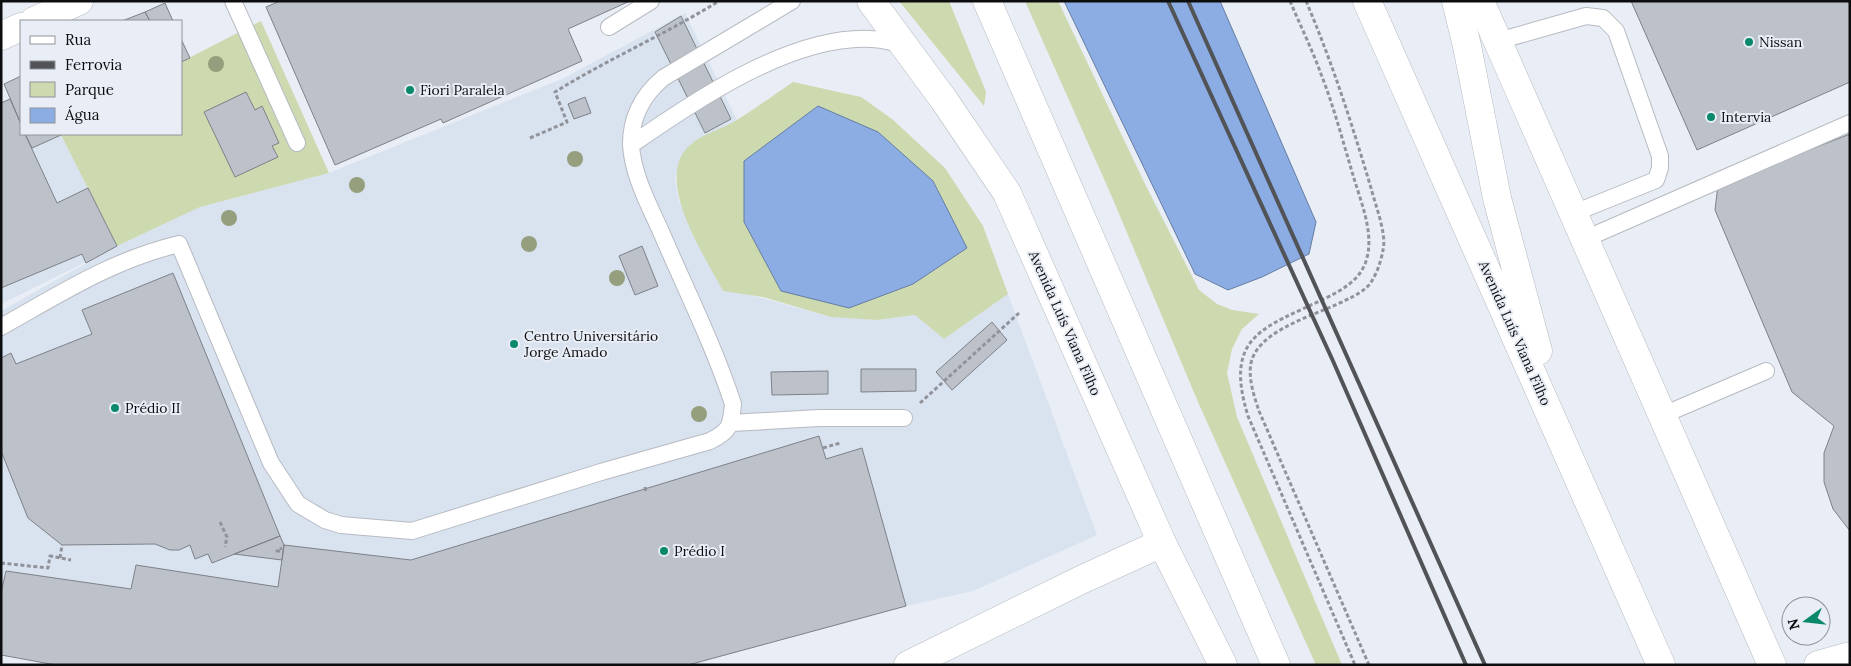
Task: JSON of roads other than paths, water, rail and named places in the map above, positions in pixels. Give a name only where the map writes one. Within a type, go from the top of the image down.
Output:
[{"type":"main road","points":[[36,20],[79,1]]},
{"type":"main road","name":"Avenida Luís Viana Filho","points":[[871,1],[1008,193],[1162,544],[1224,665]]},
{"type":"main road","points":[[987,1],[1276,665]]},
{"type":"main road","name":"Avenida Luís Viana Filho","points":[[1368,1],[1661,665]]},
{"type":"main road","points":[[1456,1],[1468,46],[1497,198],[1559,432]]},
{"type":"main road","points":[[1480,1],[1772,665]]},
{"type":"main road","points":[[1,36],[20,27]]},
{"type":"main road","points":[[908,665],[1162,544]]},
{"type":"main road","points":[[1818,665],[1850,656]]},
{"type":"lane","points":[[233,1],[297,143]]},
{"type":"lane","points":[[609,27],[651,1]]},
{"type":"lane","points":[[1,327],[96,273],[144,253],[179,244],[271,462],[298,504],[325,520],[341,525],[389,530],[412,530],[710,441],[725,434],[732,422],[733,404],[727,385],[645,193],[631,145],[633,125],[639,106],[649,90],[663,78],[792,1]]},
{"type":"lane","points":[[1498,41],[1586,16],[1603,18],[1616,31],[1660,156],[1660,168],[1656,180],[1574,213]]},
{"type":"lane","points":[[631,145],[722,88],[775,60],[805,48],[840,41],[871,38],[904,45]]},
{"type":"lane","points":[[1585,239],[1850,123]]},
{"type":"lane","points":[[1663,415],[1766,371]]},
{"type":"lane","points":[[732,422],[819,418],[904,418]]},
{"type":"water","points":[[1064,1],[1220,1],[1316,222],[1309,254],[1262,277],[1228,290],[1195,274]]},
{"type":"water","points":[[818,106],[878,132],[933,181],[967,248],[913,284],[849,308],[781,291],[744,222],[744,161]]},
{"type":"railway","points":[[1168,1],[1333,361],[1466,665]]},
{"type":"railway","points":[[1188,1],[1485,665]]},
{"type":"place","name":"Nissan","points":[[1749,42]]},
{"type":"place","name":"Fiori Paralela","points":[[410,90]]},
{"type":"place","name":"Intervia","points":[[1711,117]]},
{"type":"place","name":"Centro Universitário Jorge Amado","points":[[514,344]]},
{"type":"place","name":"Prédio II","points":[[115,408]]},
{"type":"place","name":"Prédio I","points":[[664,551]]}]
